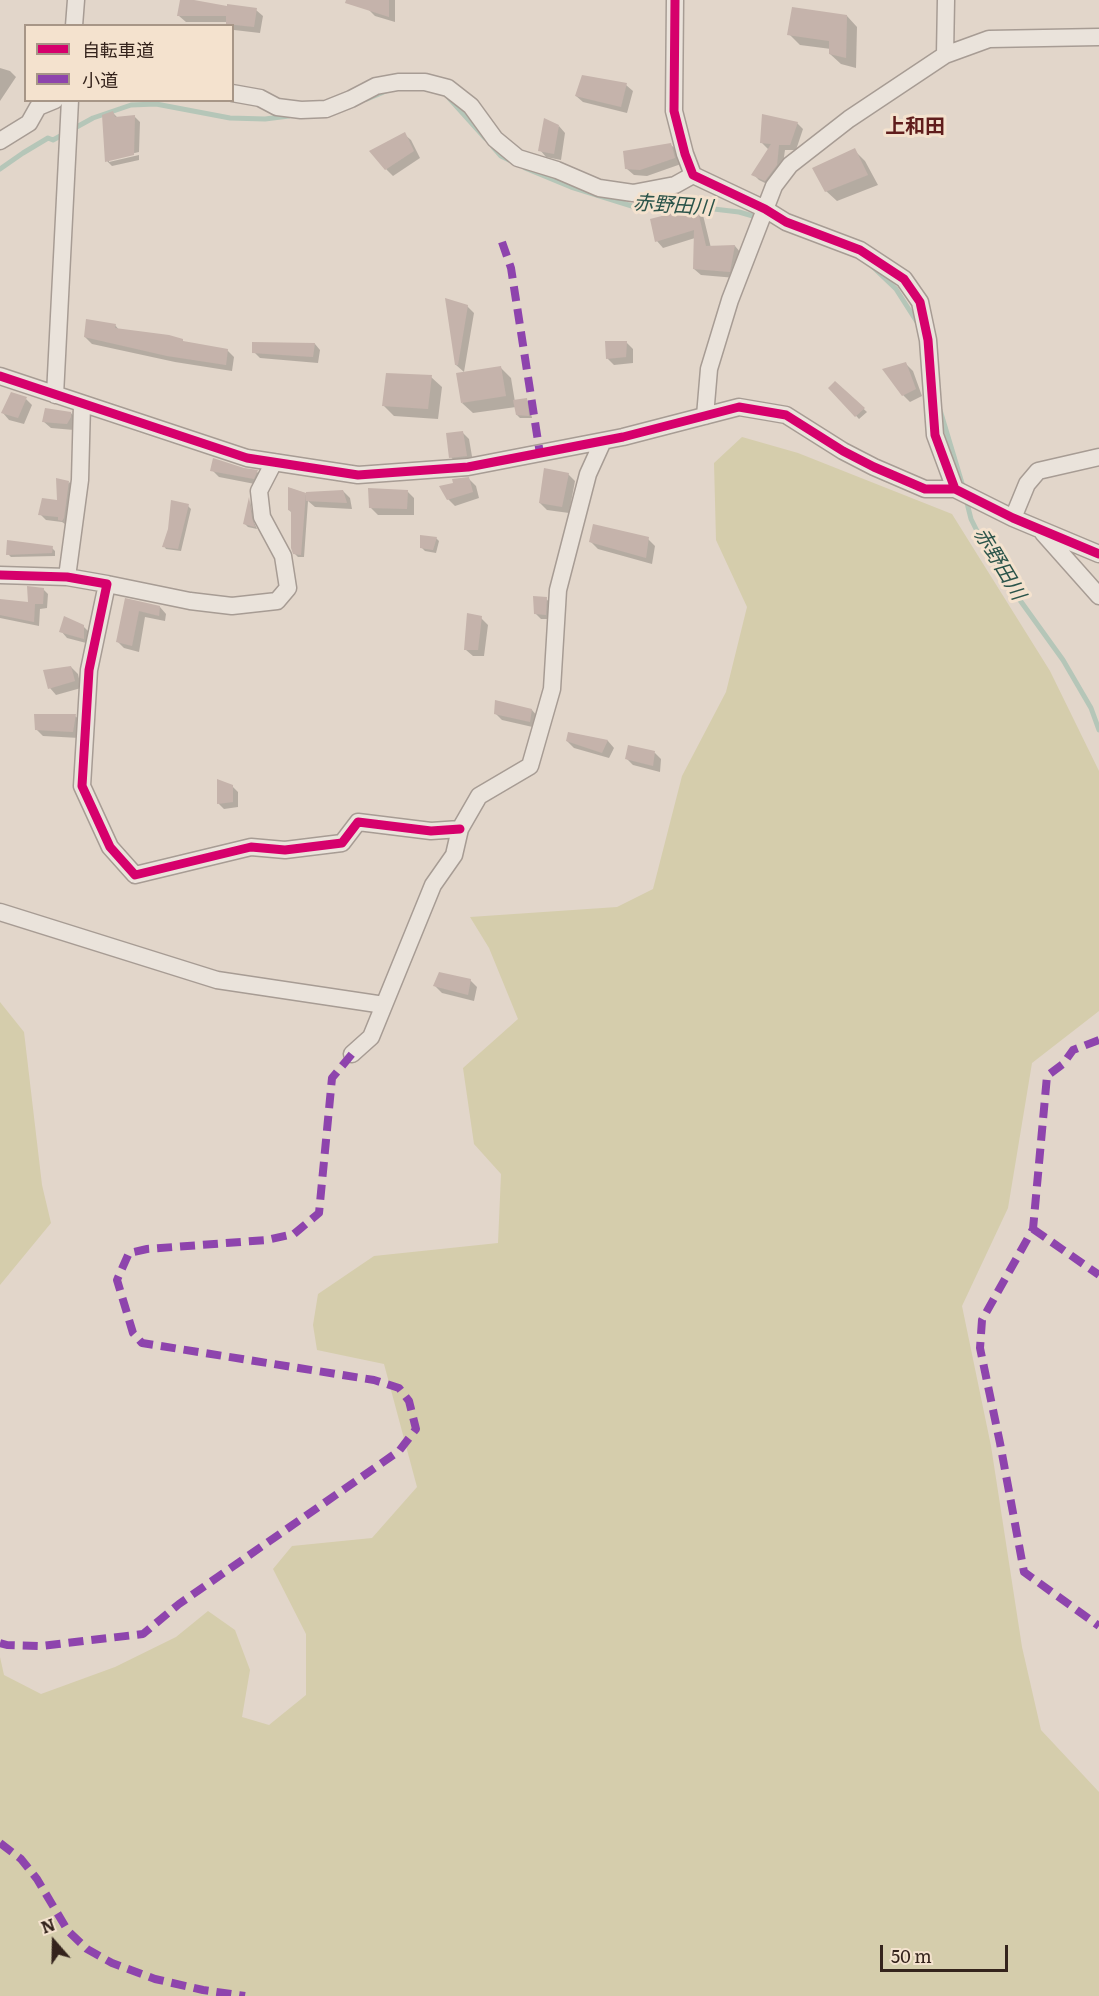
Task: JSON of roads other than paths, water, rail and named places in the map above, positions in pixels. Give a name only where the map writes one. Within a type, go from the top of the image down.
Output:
[{"type":"street","points":[[75,24],[76,0]]},
{"type":"street","points":[[675,0],[674,111],[684,154],[693,176],[765,209],[786,222],[860,250],[904,279],[920,302],[928,340],[935,435],[955,489]]},
{"type":"street","points":[[945,55],[946,0]]},
{"type":"street","points":[[705,416],[709,369],[730,300],[774,186],[790,165],[849,119],[945,55],[989,39],[1099,37]]},
{"type":"street","points":[[234,93],[260,98],[277,107],[301,110],[326,109],[376,86],[398,82],[424,82],[448,88],[471,106],[495,139],[518,158],[565,173],[598,188],[633,193],[675,185],[693,176]]},
{"type":"street","points":[[0,141],[29,123],[38,107],[65,102],[68,136],[55,395]]},
{"type":"street","points":[[0,376],[247,458],[358,475],[468,467],[603,441],[739,407],[786,415],[843,451],[874,467],[925,489],[955,489],[1013,519],[1099,554]]},
{"type":"street","points":[[67,577],[80,480],[82,404]]},
{"type":"street","points":[[352,1054],[371,1037],[433,885],[454,855],[460,828],[479,796],[530,766],[552,688],[558,590],[588,474],[603,441]]},
{"type":"street","points":[[1013,519],[1027,484],[1038,471],[1099,457]]},
{"type":"street","points":[[0,575],[67,577],[190,601],[232,606],[277,601],[288,588],[283,556],[262,517],[259,491],[274,462]]},
{"type":"street","points":[[1041,530],[1099,596]]},
{"type":"street","points":[[107,584],[89,670],[82,786],[110,847],[135,875],[251,847],[285,850],[342,843],[358,822],[431,831],[460,828]]},
{"type":"street","points":[[0,912],[217,980],[384,1005]]},
{"type":"waterway","name":"赤野田川","points":[[367,99],[386,91]]},
{"type":"waterway","name":"赤野田川","points":[[449,98],[485,138]]},
{"type":"waterway","name":"赤野田川","points":[[0,169],[48,138],[53,140],[93,118],[131,105],[156,104],[230,118],[265,119],[289,116]]},
{"type":"waterway","name":"赤野田川","points":[[493,147],[501,156],[509,160]]},
{"type":"waterway","name":"赤野田川","points":[[525,168],[571,187],[635,207],[697,207],[739,212],[760,218]]},
{"type":"waterway","name":"赤野田川","points":[[873,267],[896,289],[917,322]]},
{"type":"waterway","name":"赤野田川","points":[[940,410],[964,490]]},
{"type":"waterway","name":"赤野田川","points":[[966,499],[971,519],[978,533],[1009,585],[1063,660],[1091,708],[1099,730]]},
{"type":"district","name":"上和田","points":[[915,127]]}]
